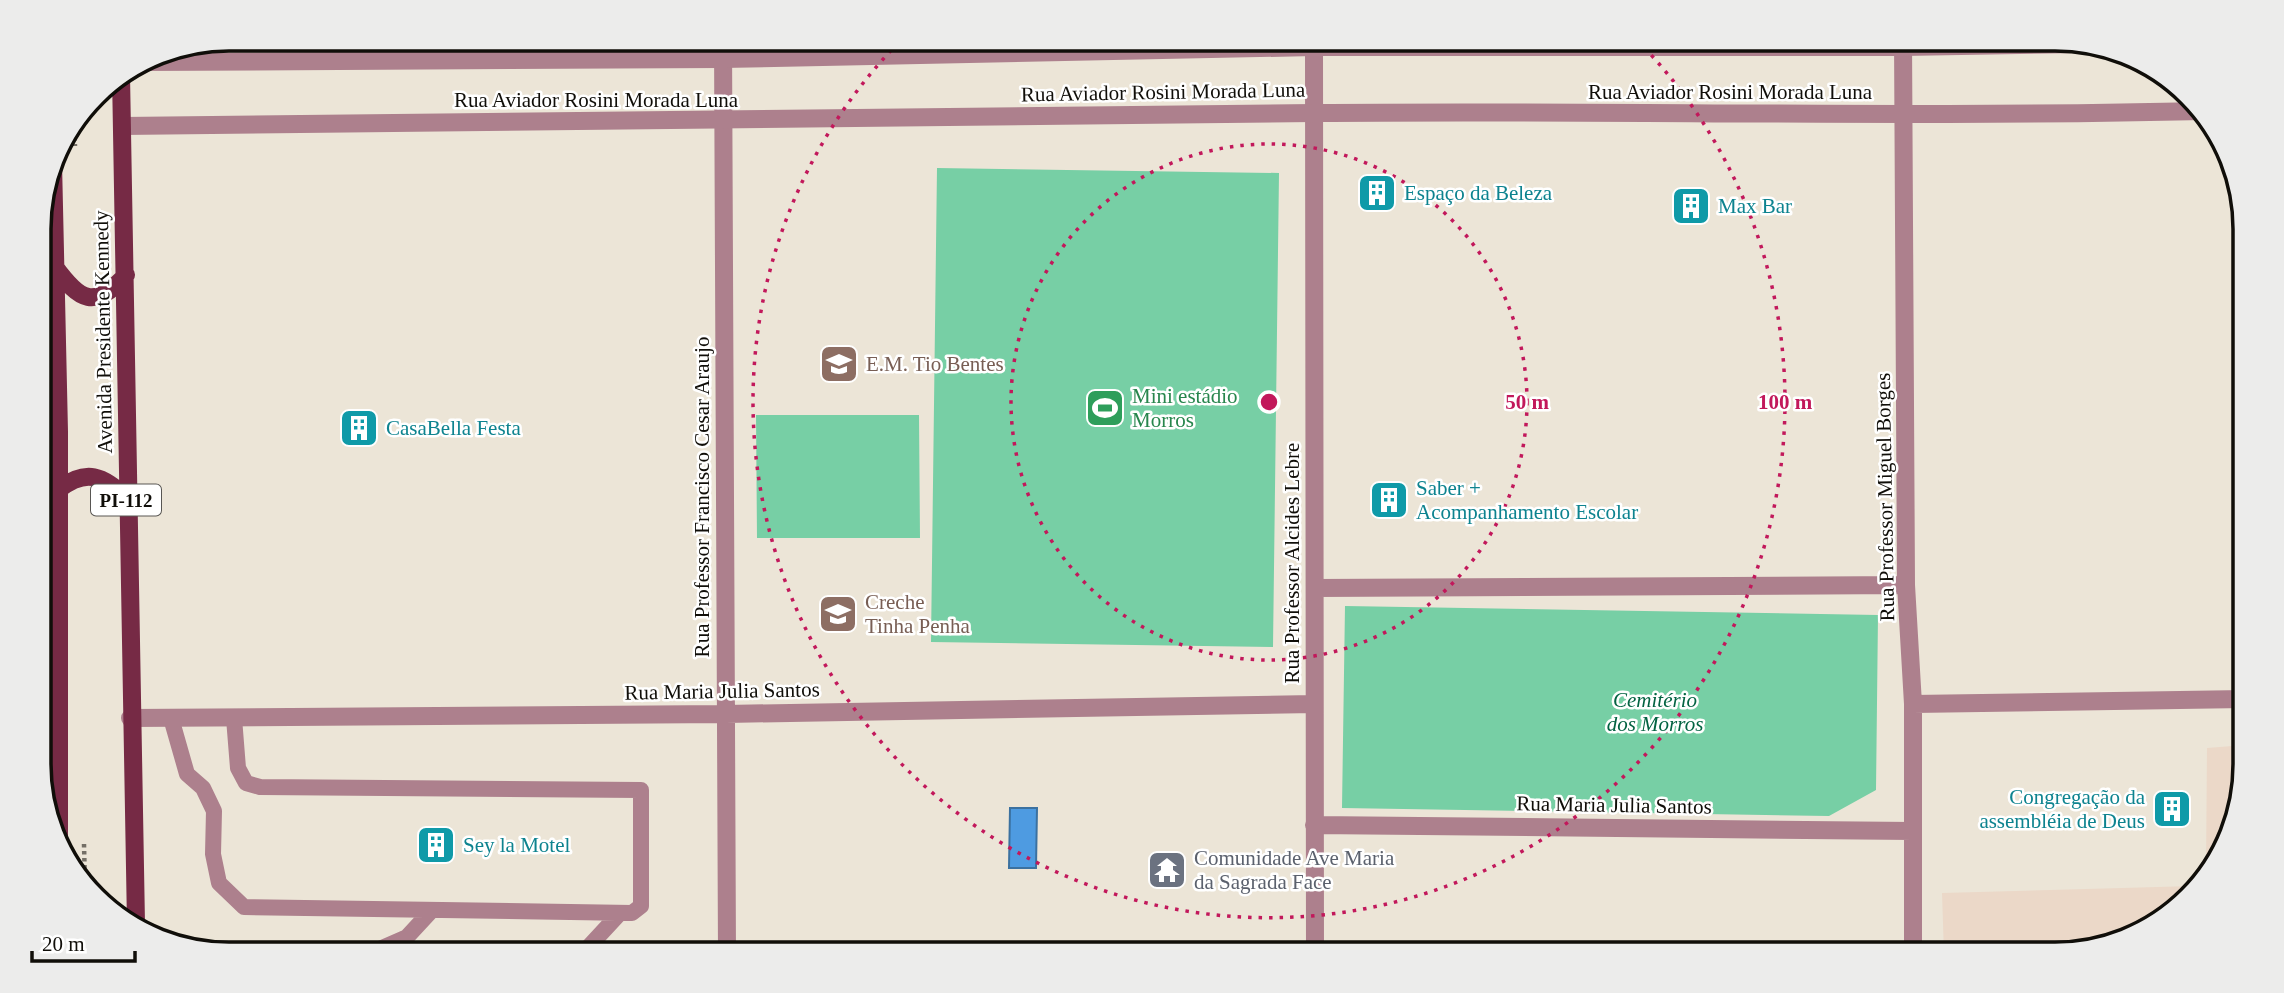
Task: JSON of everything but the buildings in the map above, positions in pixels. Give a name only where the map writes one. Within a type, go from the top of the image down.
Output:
[{"type":"main road","name":"Avenida Presidente Kennedy","points":[[121,87],[126,275],[126,497],[136,915]]},
{"type":"main road","points":[[54,198],[59,489],[59,816]]},
{"type":"main road","points":[[55,267],[73,291],[90,298],[111,292],[126,275]]},
{"type":"main road","points":[[59,489],[74,478],[91,476],[107,480],[126,497]]},
{"type":"street","name":"Rua Professor Francisco Cesar Araujo","points":[[723,51],[727,942]]},
{"type":"street","name":"Rua Aviador Rosini Morada Luna","points":[[167,62],[723,59],[1117,51]]},
{"type":"street","name":"Rua Professor Alcides Lebre","points":[[1314,51],[1314,942]]},
{"type":"street","name":"Rua Professor Miguel Borges","points":[[1903,51],[1906,116],[1906,585],[1913,704],[1913,942]]},
{"type":"street","name":"Rua Aviador Rosini Morada Luna","points":[[122,126],[724,122],[1315,113],[1906,116],[2188,111]]},
{"type":"street","points":[[1315,588],[1906,585]]},
{"type":"street","points":[[1913,704],[2233,699]]},
{"type":"street","name":"Rua Maria Julia Santos","points":[[130,718],[726,714],[1314,704]]},
{"type":"street","points":[[51,726],[59,726]]},
{"type":"street","name":"Rua Maria Julia Santos","points":[[1314,825],[1913,831]]},
{"type":"lane","points":[[171,718],[187,774],[203,788],[214,811],[213,855],[219,883],[244,907],[632,913],[641,906],[641,790],[260,787],[246,783],[239,768],[234,718]]},
{"type":"lane","points":[[397,942],[407,937],[432,910]]},
{"type":"lane","points":[[593,942],[620,913]]},
{"type":"shaded area","points":[[2233,746],[2233,764],[2232,787],[2224,821],[2206,857],[2207,748]]},
{"type":"shaded area","points":[[2184,886],[2163,905],[2134,924],[2090,939],[2067,942],[1944,942],[1942,893]]},
{"type":"green space","name":"Mini estádio Morros","points":[[937,168],[1279,173],[1273,647],[931,642]]},
{"type":"green space","points":[[756,415],[919,415],[920,538],[757,538]]},
{"type":"green space","name":"Cemitério dos Morros","points":[[1345,606],[1878,615],[1876,790],[1829,816],[1342,808]]},
{"type":"water","points":[[1010,808],[1037,808],[1036,868],[1009,868]]},
{"type":"place","name":"Espaço da Beleza","points":[[1377,193]]},
{"type":"place","name":"Max Bar","points":[[1691,206]]},
{"type":"place","name":"E.M. Tio Bentes","points":[[839,364]]},
{"type":"place","name":"Mini estádio Morros","points":[[1105,408]]},
{"type":"place","name":"CasaBella Festa","points":[[359,428]]},
{"type":"place","name":"Saber + Acompanhamento Escolar","points":[[1389,500]]},
{"type":"place","name":"Creche Tinha Penha","points":[[838,614]]},
{"type":"place","name":"Congregação da assembléia de Deus","points":[[2172,809]]},
{"type":"place","name":"Sey la Motel","points":[[436,845]]},
{"type":"place","name":"Comunidade Ave Maria da Sagrada Face","points":[[1167,870]]}]
